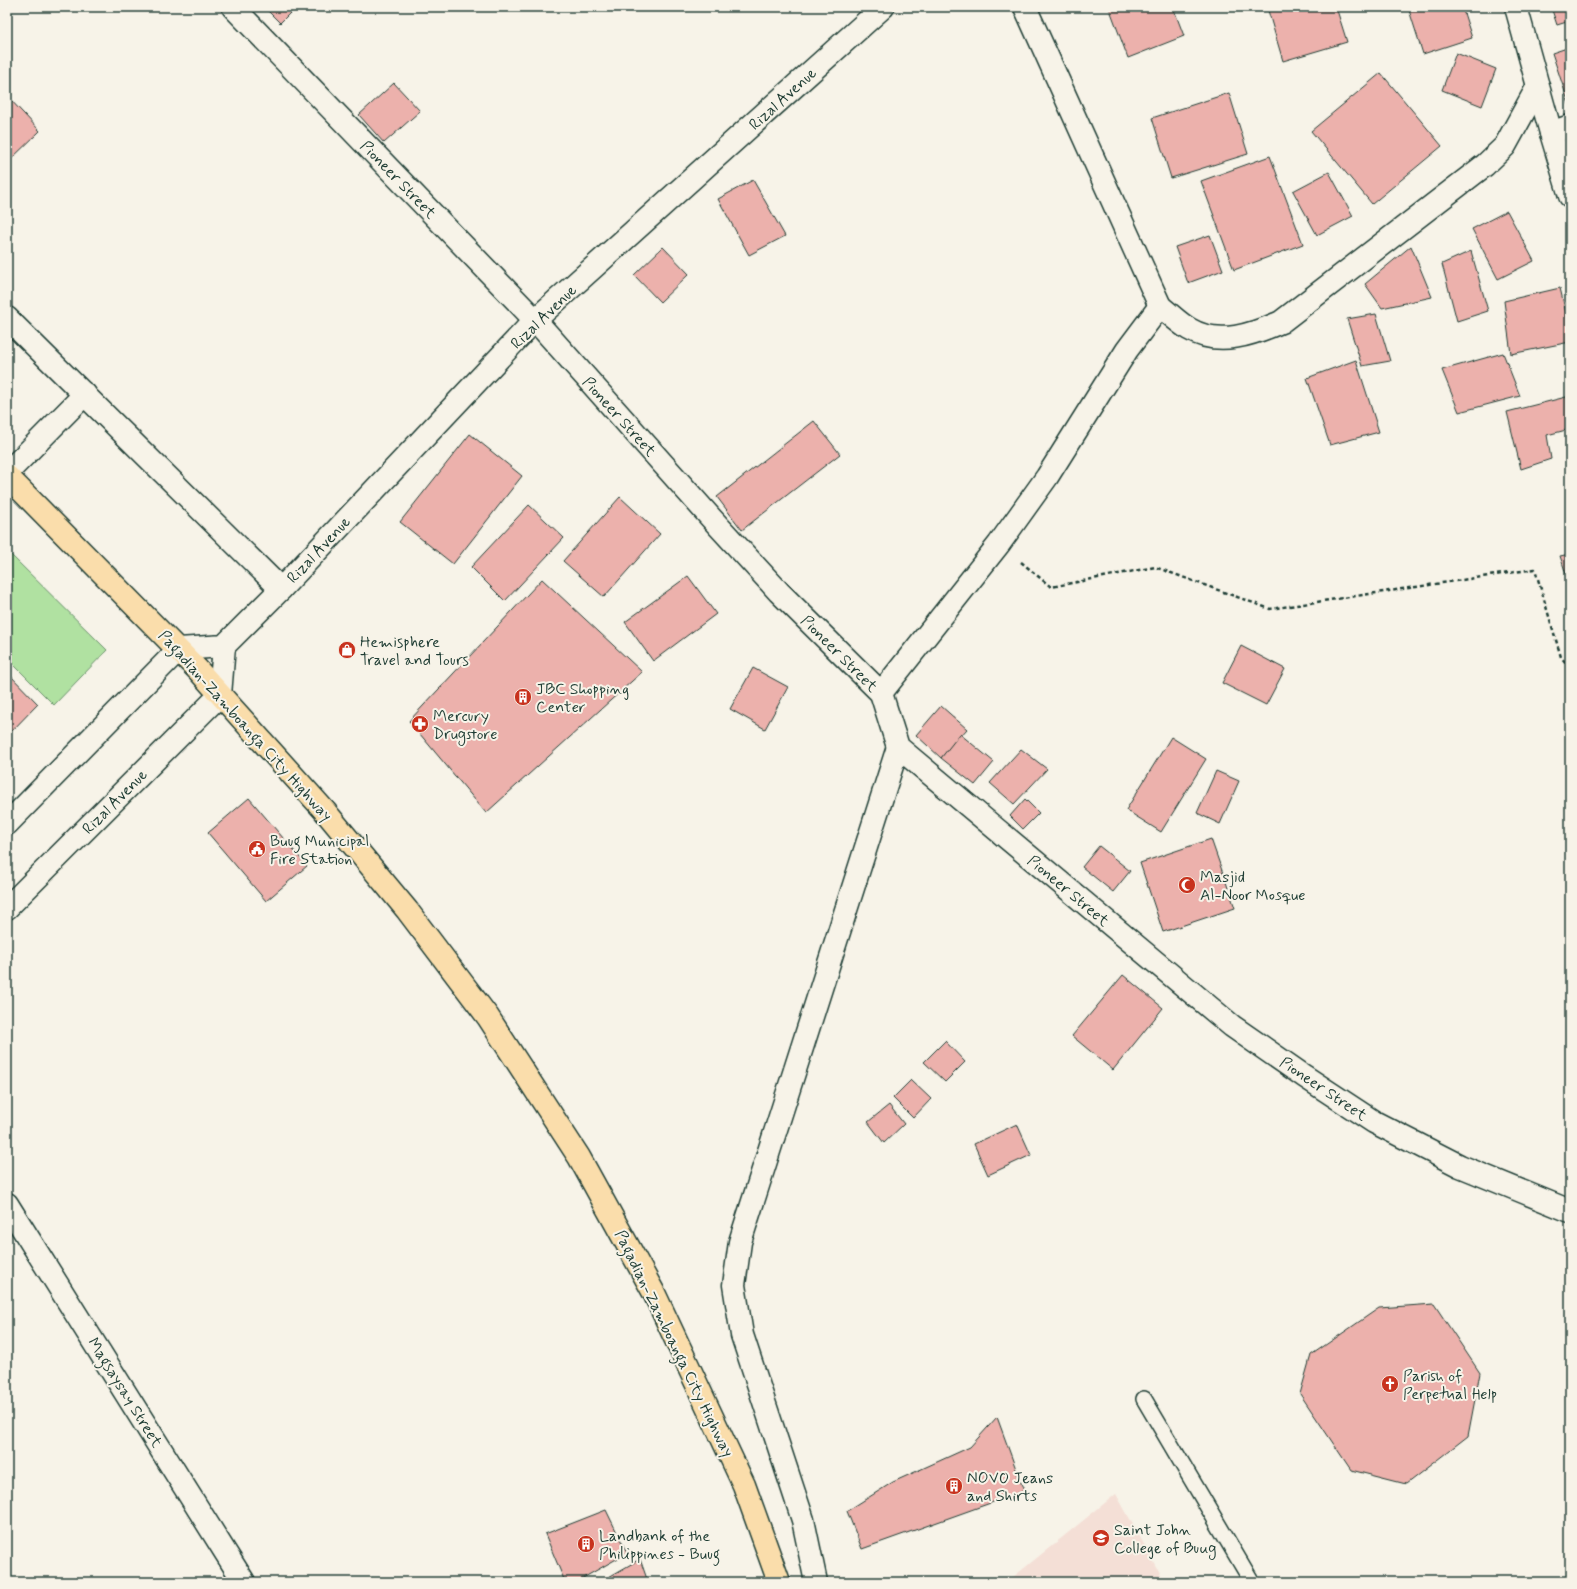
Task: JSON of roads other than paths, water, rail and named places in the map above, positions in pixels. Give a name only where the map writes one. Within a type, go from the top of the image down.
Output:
[{"type":"highway","name":"Pagadian-Zamboanga City Highway","points":[[7,476],[179,649],[324,810],[407,910],[488,1017],[578,1156],[654,1293],[744,1485],[779,1582]]},
{"type":"street","name":"Pioneer Street","points":[[233,7],[535,320],[774,586],[881,693],[898,747],[1232,1026],[1304,1076],[1374,1122],[1460,1166],[1570,1211]]},
{"type":"street","name":"Rizal Avenue","points":[[224,646],[281,589],[535,320],[883,7]]},
{"type":"street","points":[[1025,7],[1160,306],[1190,330],[1207,336],[1234,338],[1255,333],[1281,322],[1485,165],[1505,146],[1538,86]]},
{"type":"street","points":[[1516,7],[1538,86],[1560,130],[1570,196]]},
{"type":"street","points":[[881,693],[998,544],[1047,477],[1127,350],[1160,306]]},
{"type":"street","points":[[7,318],[281,589]]},
{"type":"street","points":[[7,473],[85,394]]},
{"type":"street","points":[[7,824],[179,649],[224,646],[220,695]]},
{"type":"street","name":"Rizal Avenue","points":[[7,908],[220,695]]},
{"type":"street","points":[[816,1582],[804,1520],[742,1335],[734,1285],[740,1242],[898,747]]},
{"type":"street","name":"Magsaysay Street","points":[[7,1204],[244,1582]]},
{"type":"lane","points":[[1144,1399],[1252,1582]]},
{"type":"place","name":"Hemisphere Travel and Tours","points":[[347,650]]},
{"type":"place","name":"JBC Shopping Center","points":[[523,697]]},
{"type":"place","name":"Mercury Drugstore","points":[[420,724]]},
{"type":"place","name":"Buug Municipal Fire Station","points":[[257,849]]},
{"type":"place","name":"Masjid Al-Noor Mosque","points":[[1187,885]]},
{"type":"place","name":"Parish of Perpetual Help","points":[[1390,1384]]},
{"type":"place","name":"NOVO Jeans and Shirts","points":[[954,1486]]},
{"type":"place","name":"Saint John College of Buug","points":[[1101,1538]]},
{"type":"place","name":"Landbank of the Philippines - Buug","points":[[586,1544]]}]
